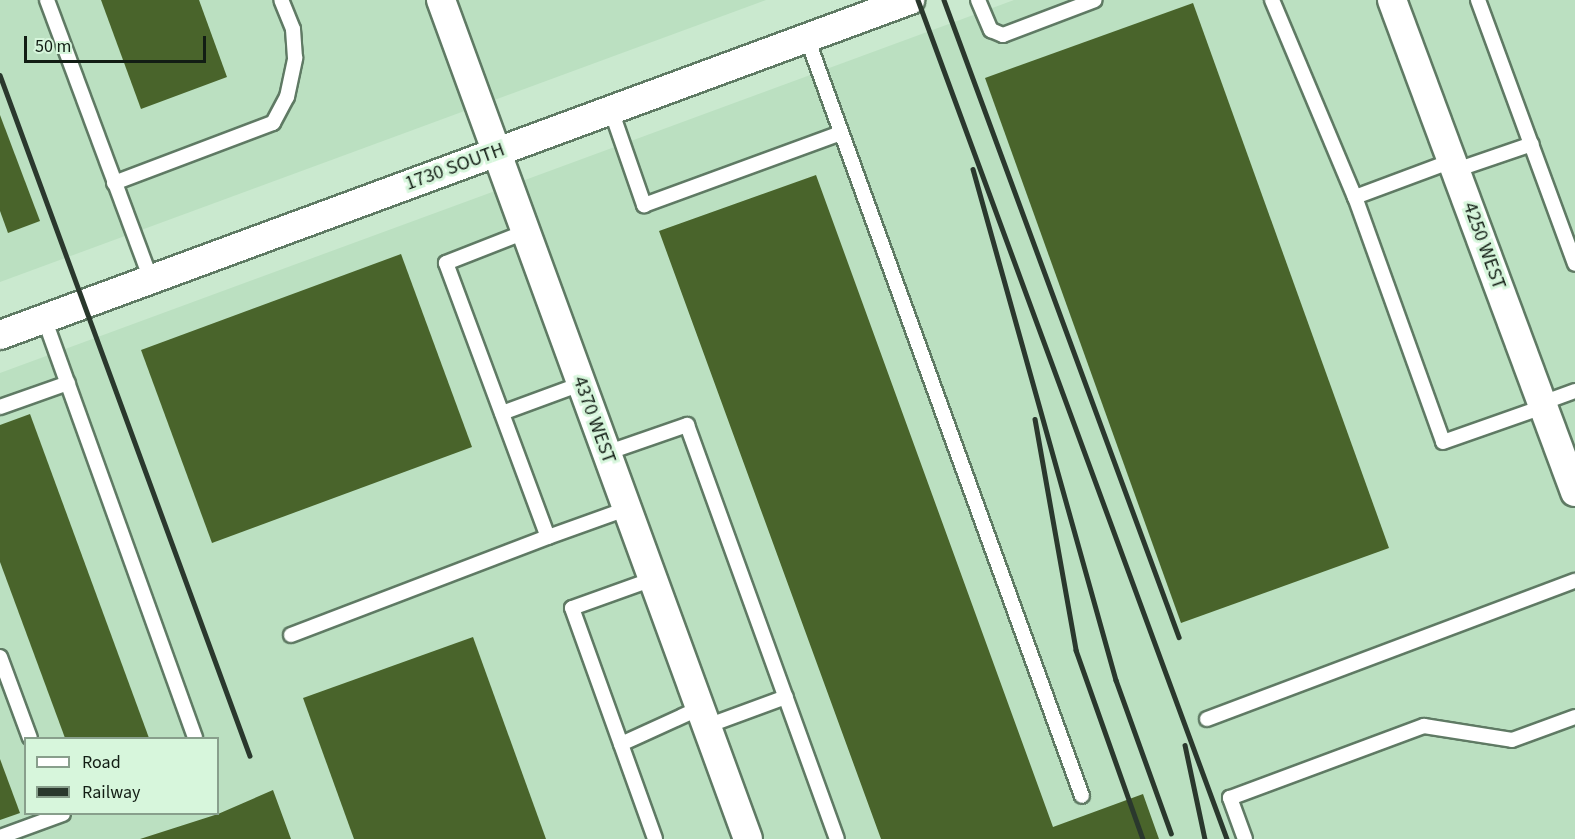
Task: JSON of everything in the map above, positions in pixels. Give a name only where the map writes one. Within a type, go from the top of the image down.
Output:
[{"type":"street","name":"4370 WEST","points":[[441,0],[748,839]]},
{"type":"street","name":"1730 SOUTH","points":[[0,335],[910,0]]},
{"type":"street","name":"4250 WEST","points":[[1392,0],[1575,492]]},
{"type":"lane","points":[[47,0],[151,279]]},
{"type":"lane","points":[[114,183],[273,123],[287,97],[295,58],[293,29],[281,0]]},
{"type":"lane","points":[[978,0],[991,30],[1003,34],[1095,0]]},
{"type":"lane","points":[[1272,0],[1355,197],[1443,442],[1575,391]]},
{"type":"lane","points":[[1478,0],[1575,264]]},
{"type":"lane","points":[[807,38],[1082,796]]},
{"type":"lane","points":[[611,110],[644,205],[841,133]]},
{"type":"lane","points":[[1355,197],[1532,144]]},
{"type":"lane","points":[[525,232],[446,262],[548,537]]},
{"type":"lane","points":[[44,318],[195,737]]},
{"type":"lane","points":[[0,407],[68,383]]},
{"type":"lane","points":[[502,413],[581,384]]},
{"type":"lane","points":[[606,453],[687,425],[837,839]]},
{"type":"lane","points":[[291,635],[626,508]]},
{"type":"lane","points":[[652,579],[572,608],[655,839]]},
{"type":"lane","points":[[1208,719],[1575,581]]},
{"type":"lane","points":[[0,657],[30,737]]},
{"type":"lane","points":[[621,744],[704,717],[786,697]]},
{"type":"lane","points":[[1245,839],[1230,798],[1424,726],[1512,740],[1575,717]]},
{"type":"lane","points":[[0,837],[56,815]]},
{"type":"shaded area","points":[[0,0],[766,0],[0,282]]},
{"type":"shaded area","points":[[1014,0],[1575,0],[1575,839],[0,839],[0,373]]},
{"type":"building","points":[[101,0],[199,0],[227,77],[141,109]]},
{"type":"building","points":[[1193,3],[1389,548],[1181,623],[985,78]]},
{"type":"building","points":[[0,115],[40,221],[8,233],[0,211]]},
{"type":"building","points":[[816,175],[1053,827],[1143,794],[1159,839],[881,839],[659,231]]},
{"type":"building","points":[[401,254],[472,447],[212,543],[141,350]]},
{"type":"building","points":[[30,414],[149,737],[65,737],[0,562],[0,425]]},
{"type":"building","points":[[473,637],[546,839],[354,839],[303,698]]},
{"type":"building","points":[[0,759],[20,813],[0,820]]},
{"type":"building","points":[[273,790],[291,839],[140,839],[219,815]]},
{"type":"railway","points":[[918,0],[1227,839]]},
{"type":"railway","points":[[944,0],[1179,637]]},
{"type":"railway","points":[[0,75],[250,756]]},
{"type":"railway","points":[[973,169],[1116,680],[1171,833]]},
{"type":"railway","points":[[1035,419],[1076,650],[1143,839]]},
{"type":"railway","points":[[1185,745],[1205,839]]}]
